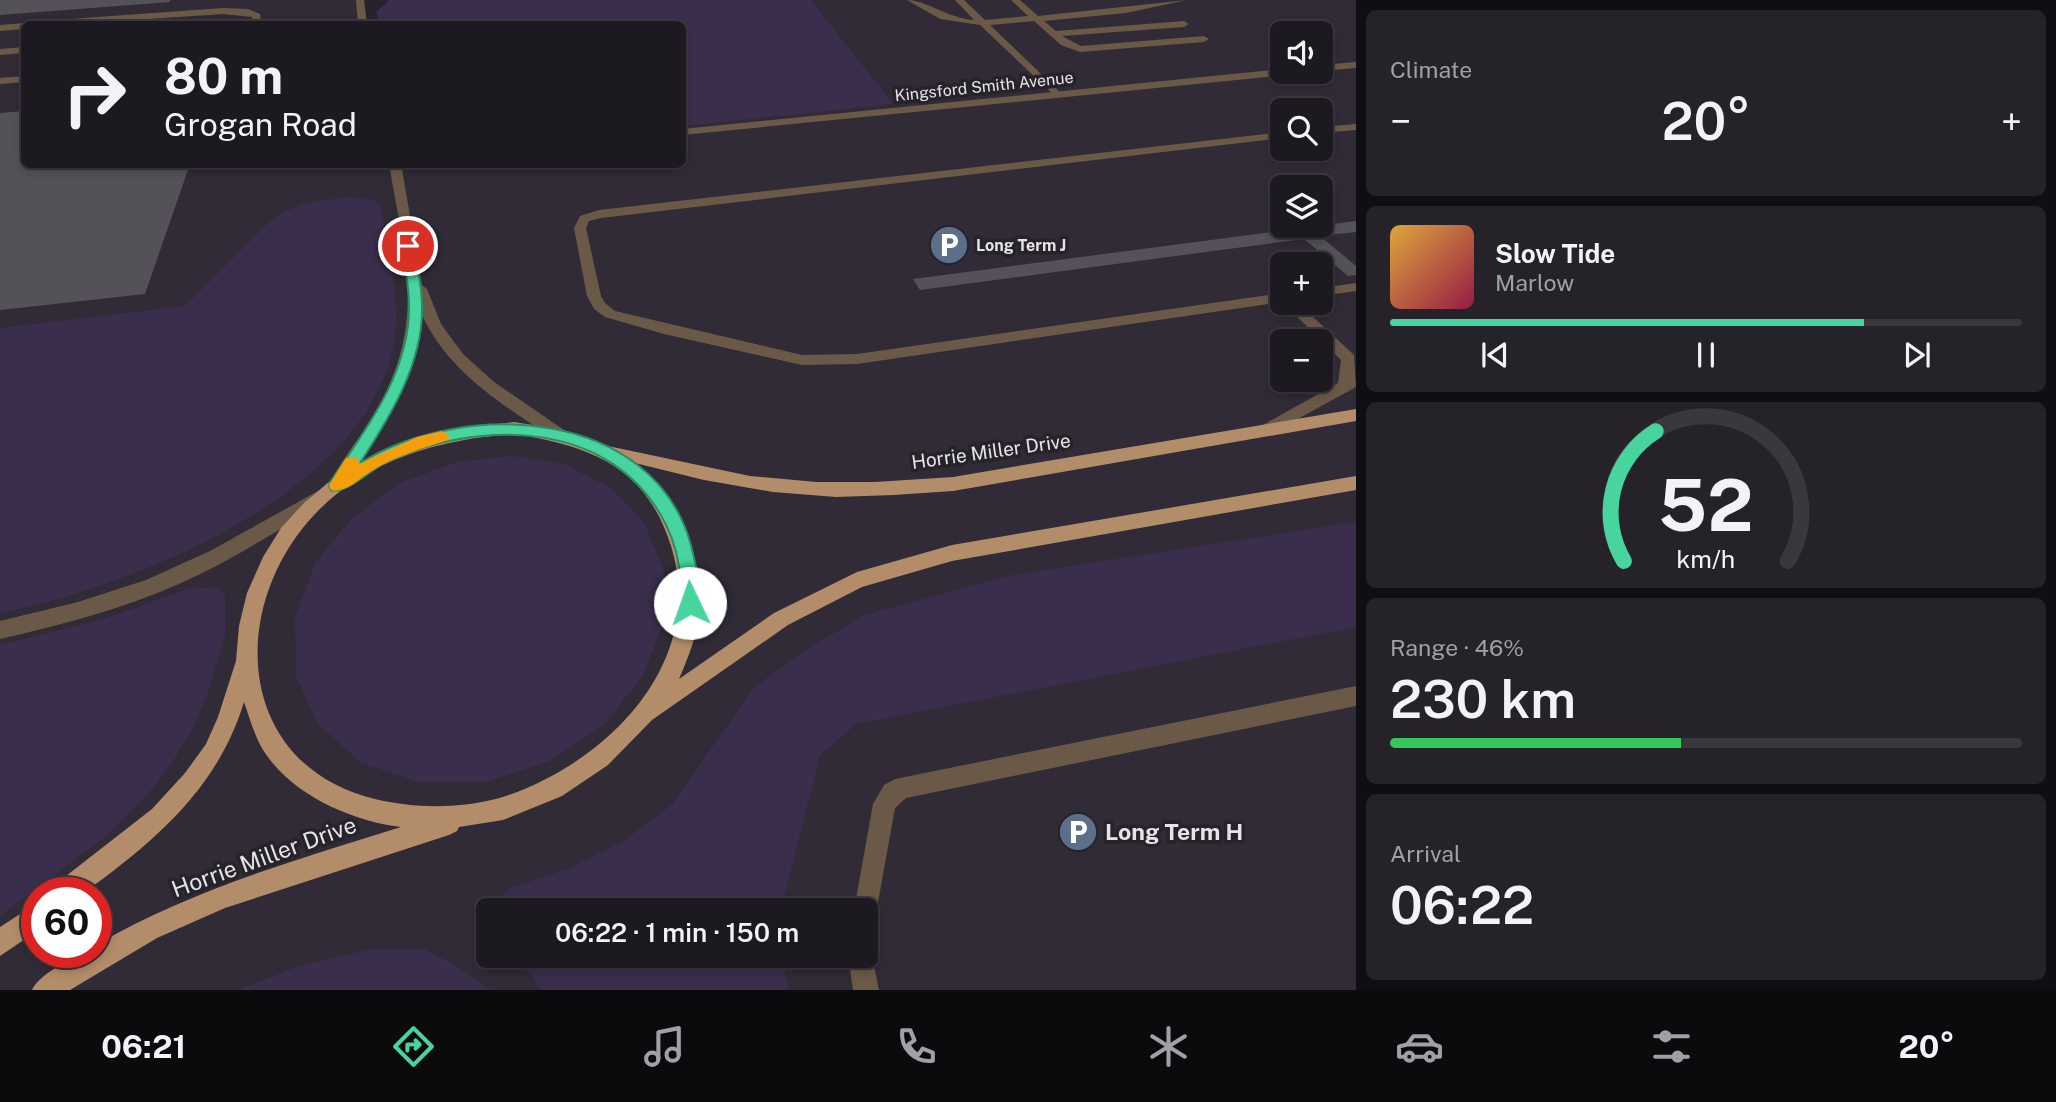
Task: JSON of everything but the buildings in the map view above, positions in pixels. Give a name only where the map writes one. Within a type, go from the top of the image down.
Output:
[{"type":"main road","name":"Horrie Miller Drive","points":[[592,446],[740,481],[798,488],[852,490],[953,484],[1356,415]]},
{"type":"main road","points":[[86,877],[129,844],[174,801],[207,762],[234,708],[245,659],[248,621],[259,584],[277,549],[301,518],[333,488],[378,459],[422,441],[469,430],[514,428],[558,434],[592,446],[620,461],[644,482],[665,506],[680,535],[688,567],[690,603],[683,640],[669,678],[645,715],[612,750],[571,780],[524,802],[472,816],[413,818],[357,807],[310,782],[274,747],[253,705],[245,659]]},
{"type":"main road","points":[[645,715],[781,619],[858,580],[951,553],[1353,484]]},
{"type":"main road","name":"Horrie Miller Drive","points":[[46,990],[148,929],[223,896],[472,816]]},
{"type":"main road","points":[[0,943],[21,927]]},
{"type":"street","points":[[360,0],[363,21]]},
{"type":"street","points":[[911,0],[932,13],[962,22],[1036,19],[1183,0]]},
{"type":"street","points":[[960,0],[1057,95]]},
{"type":"street","points":[[960,0],[967,0]]},
{"type":"street","points":[[1015,0],[1072,47],[1087,50],[1204,39]]},
{"type":"street","points":[[85,21],[223,11],[248,12],[257,16],[257,21]]},
{"type":"street","points":[[1055,34],[1184,24]]},
{"type":"street","points":[[0,28],[21,26]]},
{"type":"street","points":[[0,52],[21,51]]},
{"type":"street","points":[[1333,67],[1356,65]]},
{"type":"street","name":"Kingsford Smith Avenue","points":[[686,132],[1270,74]]},
{"type":"street","points":[[0,81],[21,79]]},
{"type":"street","points":[[1333,129],[1356,127]]},
{"type":"street","points":[[1270,137],[599,214],[584,219],[580,228],[594,296],[599,306],[610,314],[802,360],[857,359],[1270,299]]},
{"type":"street","points":[[0,630],[96,606],[155,585],[225,551],[333,488],[374,430],[401,377],[411,344],[416,306],[396,168]]},
{"type":"street","points":[[412,270],[433,324],[450,349],[487,385],[558,434]]},
{"type":"street","points":[[1333,290],[1356,287]]},
{"type":"street","points":[[1267,430],[1351,383],[1349,359],[1303,315]]},
{"type":"street","points":[[868,898],[884,804],[892,793],[903,787],[1356,696]]},
{"type":"street","points":[[863,968],[866,990]]},
{"type":"shaded area","points":[[0,0],[360,0],[363,21],[21,21],[21,168],[686,168],[686,21],[388,21],[387,0],[1356,0],[1356,990],[0,990]]},
{"type":"shaded area","points":[[390,0],[811,0],[893,104],[686,126],[686,21],[379,21],[376,12]]},
{"type":"shaded area","points":[[346,197],[374,200],[380,205],[393,274],[396,326],[394,343],[375,397],[340,445],[293,487],[237,524],[176,556],[113,581],[54,600],[0,613],[0,328],[185,306],[267,224],[286,211],[302,204]]},
{"type":"shaded area","points":[[512,456],[564,464],[611,488],[645,524],[664,572],[663,623],[643,675],[605,724],[550,761],[485,782],[419,782],[360,762],[318,724],[296,676],[295,618],[315,563],[353,517],[402,482],[456,462]]},
{"type":"shaded area","points":[[1356,522],[1356,627],[856,724],[820,755],[784,898],[498,898],[510,888],[567,869],[623,841],[673,804],[753,688],[810,647],[865,615],[1007,576]]},
{"type":"shaded area","points":[[193,587],[219,589],[225,596],[225,635],[210,687],[194,726],[172,763],[143,800],[109,834],[52,877],[21,877],[21,900],[0,916],[0,645],[101,620]]},
{"type":"shaded area","points":[[372,949],[424,949],[455,965],[490,990],[238,990],[299,966]]},
{"type":"shaded area","points":[[525,968],[784,968],[788,990],[541,990]]},
{"type":"slow traffic","points":[[352,462],[337,485],[378,459],[442,436]]},
{"type":"place","name":"Long Term J","points":[[949,245]]},
{"type":"place","name":"Long Term H","points":[[1078,832]]},
{"type":"route","points":[[408,246],[416,306],[411,344],[394,394],[374,430],[337,485],[378,459],[422,441],[469,430],[514,428],[558,434],[592,446],[620,461],[644,482],[665,506],[680,535],[688,567],[690,603]]}]
